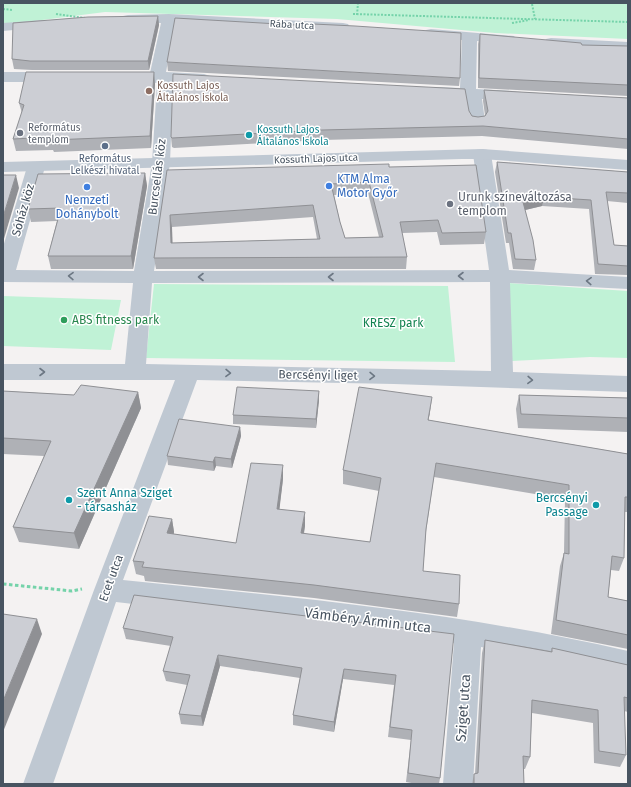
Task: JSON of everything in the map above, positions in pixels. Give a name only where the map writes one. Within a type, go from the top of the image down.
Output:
[{"type":"street","name":"Rába utca","points":[[117,19],[169,18],[357,21]]},
{"type":"street","name":"Burcsellás köz","points":[[142,277],[161,163],[161,77],[169,18]]},
{"type":"street","points":[[3,27],[58,22]]},
{"type":"street","points":[[417,32],[524,40]]},
{"type":"street","points":[[470,36],[468,89],[474,100],[477,121]]},
{"type":"street","points":[[539,41],[628,47]]},
{"type":"street","points":[[3,78],[72,77]]},
{"type":"street","points":[[111,77],[161,77],[220,80]]},
{"type":"street","points":[[423,92],[526,97]]},
{"type":"street","points":[[482,154],[500,276],[502,379]]},
{"type":"street","name":"Kossuth Lajos utca","points":[[3,167],[482,154],[628,165]]},
{"type":"street","name":"Sóház köz","points":[[3,276],[36,167]]},
{"type":"street","points":[[3,276],[500,276],[628,283]]},
{"type":"street","points":[[135,371],[142,277]]},
{"type":"street","name":"Bercsényi liget","points":[[3,372],[135,371],[502,379],[628,384]]},
{"type":"street","name":"Ecet utca","points":[[38,784],[107,590],[190,373]]},
{"type":"street","name":"Vámbéry Ármin utca","points":[[107,590],[266,606],[468,632],[573,650],[628,664]]},
{"type":"street","name":"Sziget utca","points":[[458,784],[468,632]]},
{"type":"path","points":[[357,21],[358,3]]},
{"type":"path","points":[[532,4],[535,19],[628,22]]},
{"type":"path","points":[[3,584],[72,590],[93,588],[107,590]]},
{"type":"green space","points":[[3,3],[628,3],[628,39],[495,33],[337,19],[105,12],[3,25]]},
{"type":"green space","points":[[507,283],[628,291],[628,358],[590,357],[512,361]]},
{"type":"green space","name":"KRESZ park","points":[[154,284],[448,286],[455,362],[146,358]]},
{"type":"green space","name":"ABS fitness park","points":[[3,296],[121,300],[111,350],[3,346]]},
{"type":"building","points":[[158,16],[148,61],[30,61],[12,59],[13,23],[88,17]]},
{"type":"building","points":[[175,18],[313,26],[313,24],[355,26],[461,33],[460,78],[167,62]]},
{"type":"building","points":[[480,34],[581,43],[582,45],[628,46],[628,85],[479,78]]},
{"type":"building","points":[[26,72],[154,72],[150,136],[51,140],[52,137],[13,139],[24,105],[19,103]]},
{"type":"building","points":[[173,74],[465,89],[469,111],[472,116],[478,117],[485,116],[488,111],[484,90],[628,98],[628,139],[483,126],[322,130],[172,138]]},
{"type":"building","points":[[497,162],[628,172],[628,193],[606,192],[614,245],[628,246],[628,266],[598,264],[591,200],[544,197],[523,202],[533,240],[536,260],[515,259],[511,233],[508,233]]},
{"type":"building","points":[[389,164],[389,167],[476,165],[486,232],[442,233],[438,220],[400,222],[407,257],[154,258],[167,170]],"holes":[[[369,182],[383,237],[345,238],[331,184]],[[313,205],[320,239],[171,243],[170,215]]]},
{"type":"building","points":[[145,173],[131,256],[48,256],[61,208],[28,209],[38,174]]},
{"type":"building","points":[[3,175],[16,175],[3,217]]},
{"type":"building","name":"Szent Anna Sziget - társasház","points":[[81,385],[138,392],[74,533],[13,527],[51,441],[3,438],[3,391],[74,395]]},
{"type":"building","points":[[237,387],[319,391],[316,419],[233,415]]},
{"type":"building","points":[[359,387],[432,397],[428,420],[628,454],[628,497],[625,497],[624,558],[612,556],[608,597],[628,601],[628,635],[556,620],[564,553],[569,554],[569,485],[436,463],[426,529],[423,571],[460,575],[459,604],[314,585],[142,567],[144,562],[133,561],[149,516],[172,519],[167,533],[236,543],[251,463],[283,465],[277,509],[305,512],[301,533],[370,542],[381,478],[343,470]]},
{"type":"building","points":[[519,395],[628,398],[628,418],[521,414]]},
{"type":"building","points":[[179,419],[240,427],[231,459],[215,457],[213,462],[167,456]]},
{"type":"building","points":[[134,595],[454,634],[440,778],[408,773],[412,730],[390,727],[396,675],[344,669],[334,722],[293,715],[302,668],[218,655],[201,716],[179,714],[190,675],[163,671],[173,637],[123,628]]},
{"type":"building","points":[[3,614],[37,619],[3,701]]},
{"type":"building","points":[[485,640],[552,652],[552,648],[628,665],[628,698],[624,697],[626,755],[599,751],[598,710],[532,700],[530,757],[523,756],[524,784],[474,784],[474,774],[478,773]]},
{"type":"place","name":"Kossuth Lajos Általános iskola","points":[[149,91]]},
{"type":"place","name":"Református templom","points":[[20,133]]},
{"type":"place","name":"Kossuth Lajos Általános Iskola","points":[[249,135]]},
{"type":"place","name":"Református Lelkészi hivatal","points":[[105,146]]},
{"type":"place","name":"KTM Alma Motor Győr","points":[[329,186]]},
{"type":"place","name":"Nemzeti Dohánybolt","points":[[87,187]]},
{"type":"place","name":"Urunk színeváltozása templom","points":[[450,204]]},
{"type":"place","name":"ABS fitness park","points":[[64,320]]},
{"type":"place","name":"Szent Anna Sziget - társasház","points":[[69,500]]},
{"type":"place","name":"Bercsényi Passage","points":[[596,505]]}]
